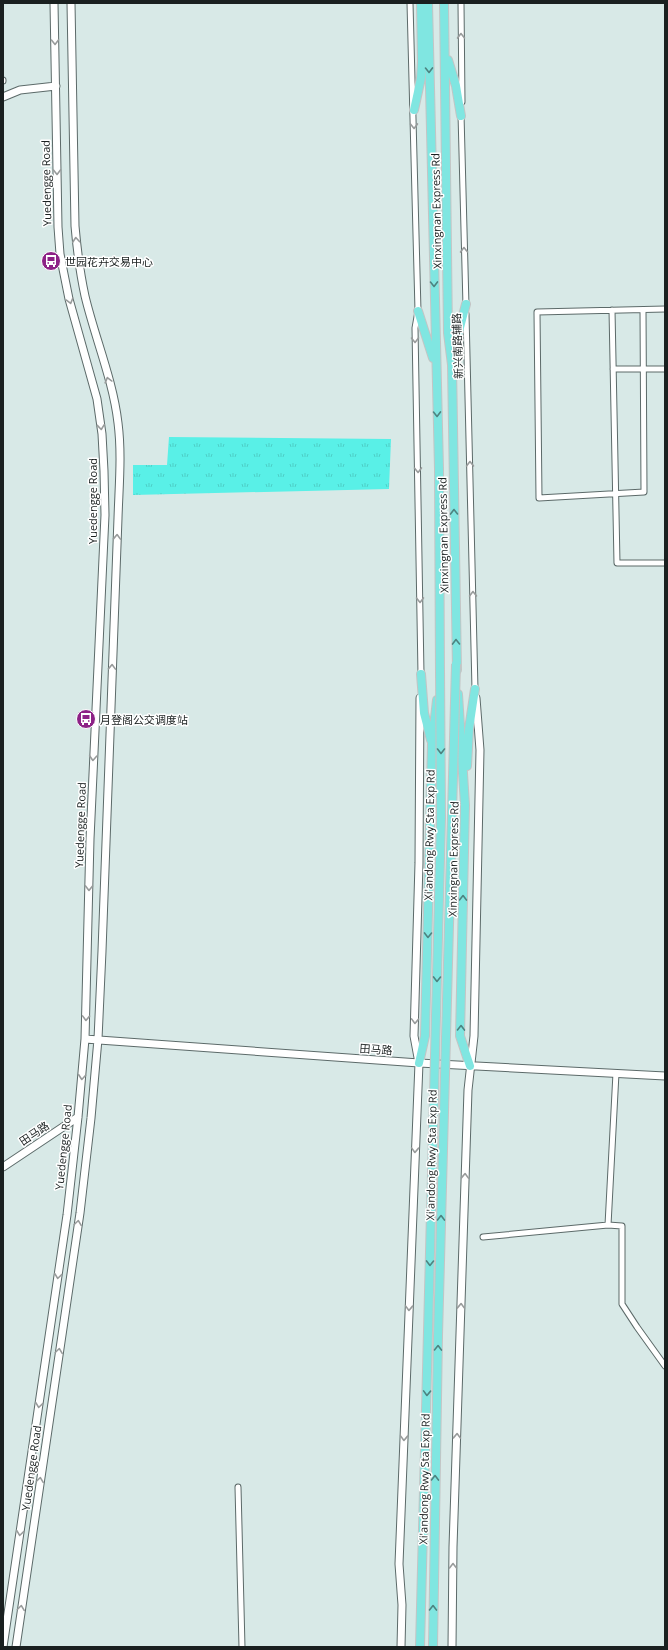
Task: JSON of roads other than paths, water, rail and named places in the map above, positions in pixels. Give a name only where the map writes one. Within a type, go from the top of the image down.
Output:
[{"type":"main road","name":"Yuedengge Road","points":[[4,1647],[67,1215],[85,1039],[91,801],[104,515],[102,434],[97,399],[69,299],[60,254],[58,227],[54,3]]},
{"type":"main road","name":"Yuedengge Road","points":[[16,1647],[80,1213],[98,1039],[120,448],[116,411],[85,295],[77,252],[75,226],[70,3]]},
{"type":"main road","points":[[414,110],[421,78],[422,3]]},
{"type":"main road","name":"Xinxingnan Express Rd","points":[[419,1063],[425,1036],[432,744],[440,670],[436,368],[428,3]]},
{"type":"main road","name":"Xinxingnan Express Rd","points":[[444,3],[448,333],[452,365],[456,664],[465,805],[460,1036],[470,1066]]},
{"type":"main road","points":[[422,62],[428,18]]},
{"type":"main road","points":[[445,53],[456,86],[461,116]]},
{"type":"main road","points":[[3,97],[20,90],[56,86]]},
{"type":"main road","points":[[452,365],[456,340],[466,304]]},
{"type":"main road","points":[[418,311],[436,368]]},
{"type":"main road","name":"Xi'andong Rwy Sta Exp Rd","points":[[433,1647],[438,1336],[456,664]]},
{"type":"main road","name":"Xi'andong Rwy Sta Exp Rd","points":[[420,1647],[441,818],[440,670]]},
{"type":"main road","points":[[421,674],[424,713],[432,744]]},
{"type":"main road","points":[[401,1647],[402,1604],[399,1564],[419,1063],[414,1036],[419,863],[419,710],[421,674]]},
{"type":"main road","points":[[465,805],[469,729],[475,689]]},
{"type":"main road","points":[[452,1647],[453,1547],[468,1090],[474,1036],[480,758],[475,689]]},
{"type":"main road","name":"田马路","points":[[85,1039],[419,1063],[665,1076]]},
{"type":"main road","name":"田马路","points":[[3,1167],[78,1117]]},
{"type":"street","points":[[410,3],[411,83],[414,110],[418,311],[415,328],[421,674]]},
{"type":"street","name":"新兴南路辅路","points":[[461,3],[461,116],[475,689]]},
{"type":"street","points":[[643,310],[644,492],[539,498],[537,312],[665,309]]},
{"type":"street","points":[[612,310],[616,563],[665,563]]},
{"type":"street","points":[[613,369],[665,369]]},
{"type":"street","points":[[608,1226],[616,1073]]},
{"type":"street","points":[[483,1236],[622,1226],[622,1304],[636,1327],[665,1366]]},
{"type":"street","points":[[238,1487],[242,1647]]},
{"type":"place","name":"世园花卉交易中心","points":[[51,261]]},
{"type":"place","name":"月登阁公交调度站","points":[[86,719]]}]
